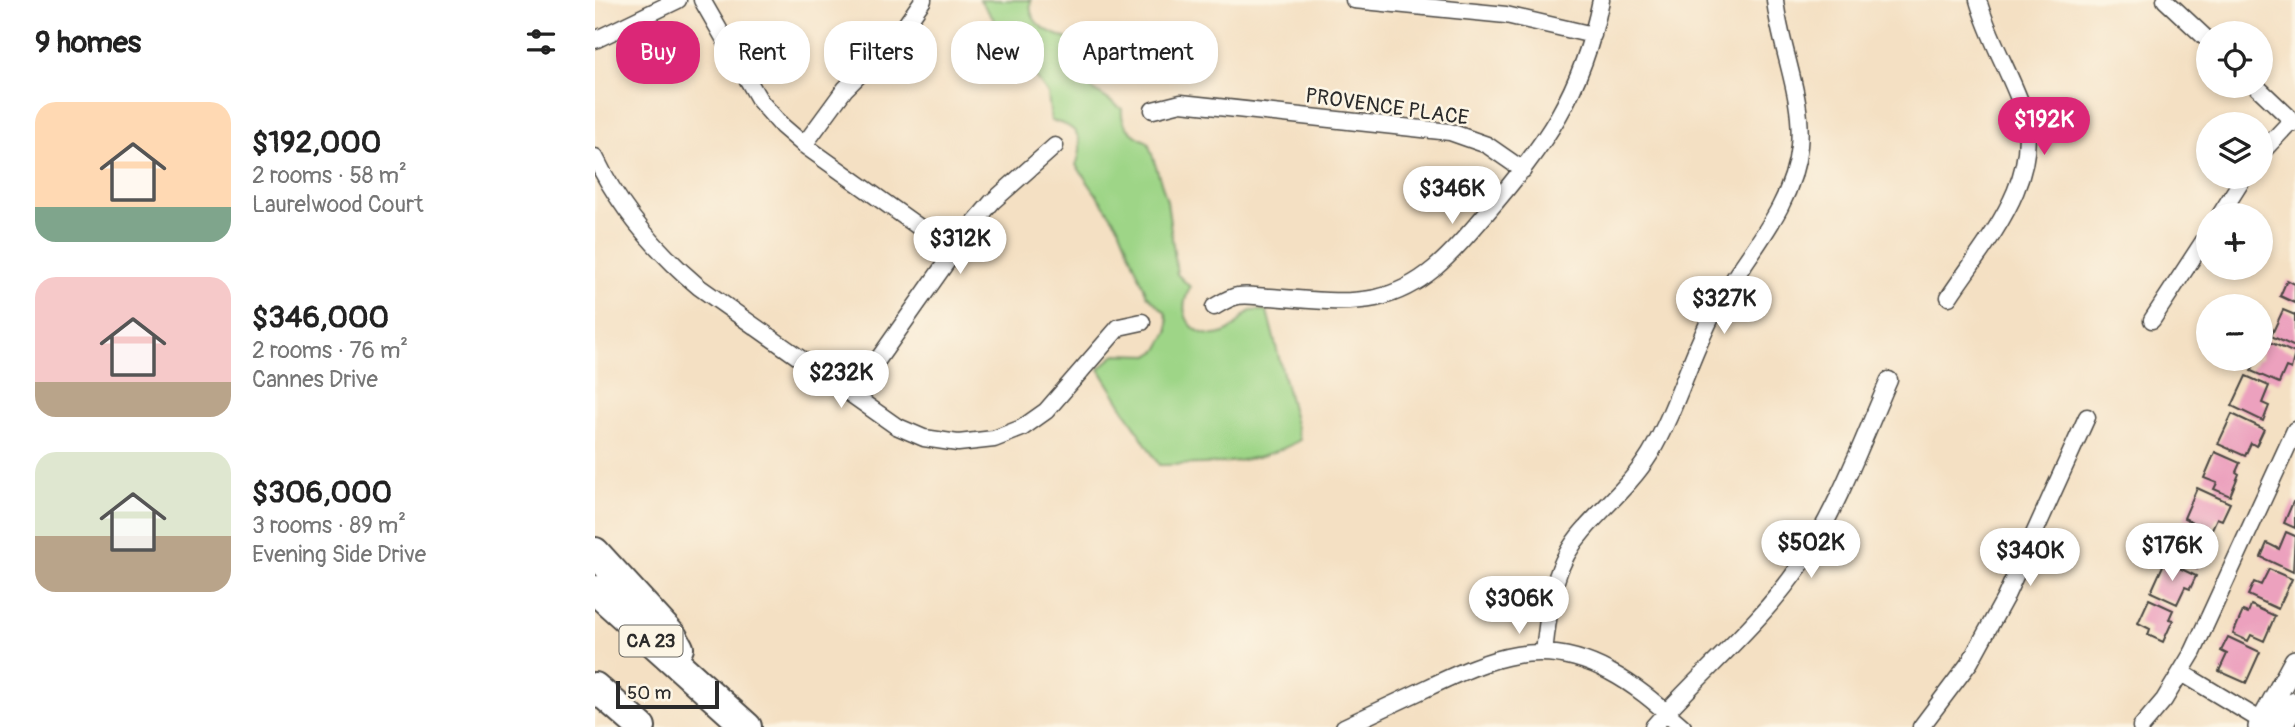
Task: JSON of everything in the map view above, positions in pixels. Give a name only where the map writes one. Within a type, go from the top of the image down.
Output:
[{"type":"highway","points":[[595,552],[673,637],[707,692]]},
{"type":"highway","name":"CA 23","points":[[595,590],[747,727]]},
{"type":"highway","points":[[595,687],[641,727]]},
{"type":"street","points":[[595,40],[678,0]]},
{"type":"street","points":[[702,0],[760,101],[782,127],[954,251]]},
{"type":"street","points":[[804,145],[845,89],[898,36],[923,0]]},
{"type":"street","points":[[1354,0],[1506,15],[1593,34]]},
{"type":"street","points":[[1214,307],[1236,296],[1346,301],[1375,298],[1404,289],[1447,260],[1523,170],[1565,108],[1581,72],[1601,0]]},
{"type":"street","points":[[1544,653],[1549,600],[1564,559],[1581,532],[1627,484],[1649,455],[1717,305],[1787,195],[1794,177],[1799,145],[1799,115],[1775,0]]},
{"type":"street","points":[[1949,297],[2011,203],[2020,182],[2025,158],[2026,129],[2021,106],[1978,0]]},
{"type":"street","points":[[2165,0],[2196,29]]},
{"type":"street","points":[[2269,98],[2293,121],[2273,141]]},
{"type":"street","name":"PROVENCE PLACE","points":[[1153,110],[1181,103],[1450,132],[1487,145],[1523,170]]},
{"type":"street","points":[[853,395],[954,251],[992,202],[1055,146]]},
{"type":"street","points":[[595,157],[626,211],[650,242],[673,265],[699,287],[896,426],[924,438],[958,443],[994,439],[1022,428],[1046,411],[1119,327],[1142,322]]},
{"type":"street","points":[[2152,320],[2196,253]]},
{"type":"street","points":[[1653,727],[1766,609],[1801,564],[1830,512],[1889,380]]},
{"type":"street","points":[[1921,727],[1970,662],[2005,598],[2087,416]]},
{"type":"street","points":[[2141,727],[2182,673],[2295,430]]},
{"type":"street","points":[[1344,727],[1478,664],[1510,655],[1544,653],[1579,659],[1608,670],[1632,684],[1683,727]]},
{"type":"street","points":[[2268,725],[2295,661]]},
{"type":"street","points":[[2182,673],[2268,725]]},
{"type":"street","points":[[2268,725],[2295,704]]},
{"type":"green space","points":[[980,0],[1031,0],[1032,16],[1035,21],[995,21]]},
{"type":"green space","points":[[1044,28],[1058,36],[1058,84],[1087,84],[1122,109],[1123,120],[1129,130],[1148,142],[1167,201],[1177,274],[1190,287],[1184,306],[1190,324],[1200,332],[1218,335],[1230,330],[1251,311],[1267,311],[1300,440],[1266,455],[1249,459],[1213,464],[1159,465],[1099,369],[1116,354],[1150,355],[1158,350],[1168,332],[1168,321],[1165,312],[1147,295],[1119,227],[1076,165],[1080,148],[1077,135],[1068,126],[1051,121],[1048,94],[1041,84],[1044,84]]},
{"type":"building","points":[[2287,280],[2295,284],[2295,303],[2280,296]]},
{"type":"building","points":[[2283,310],[2295,315],[2295,347],[2273,337]]},
{"type":"building","points":[[2273,343],[2295,353],[2291,369],[2286,367],[2279,383],[2251,371],[2273,371]]},
{"type":"building","points":[[2246,376],[2269,386],[2262,403],[2269,406],[2263,421],[2232,406]]},
{"type":"building","points":[[2232,414],[2264,429],[2256,446],[2251,443],[2245,456],[2218,444]]},
{"type":"building","points":[[2215,452],[2240,463],[2236,472],[2239,474],[2230,496],[2214,489],[2217,483],[2204,478]]},
{"type":"building","points":[[2197,488],[2230,503],[2222,520],[2217,518],[2211,531],[2184,518]]},
{"type":"building","points":[[2293,502],[2295,503],[2295,528],[2284,523]]},
{"type":"building","points":[[2181,526],[2206,538],[2202,546],[2206,548],[2197,569],[2182,562],[2184,557],[2170,550]]},
{"type":"building","points":[[2286,532],[2295,536],[2293,572],[2261,557],[2267,543],[2279,549]]},
{"type":"building","points":[[2165,561],[2196,576],[2190,589],[2185,587],[2177,604],[2151,592]]},
{"type":"building","points":[[2269,569],[2292,579],[2278,609],[2248,595],[2254,582],[2261,585]]},
{"type":"building","points":[[2149,599],[2173,610],[2169,619],[2173,620],[2163,642],[2148,635],[2150,629],[2138,623]]},
{"type":"building","points":[[2251,605],[2275,616],[2264,641],[2251,635],[2248,641],[2233,634],[2243,611],[2248,613]]},
{"type":"building","points":[[2228,637],[2260,652],[2246,683],[2219,671],[2227,654],[2221,651]]}]
